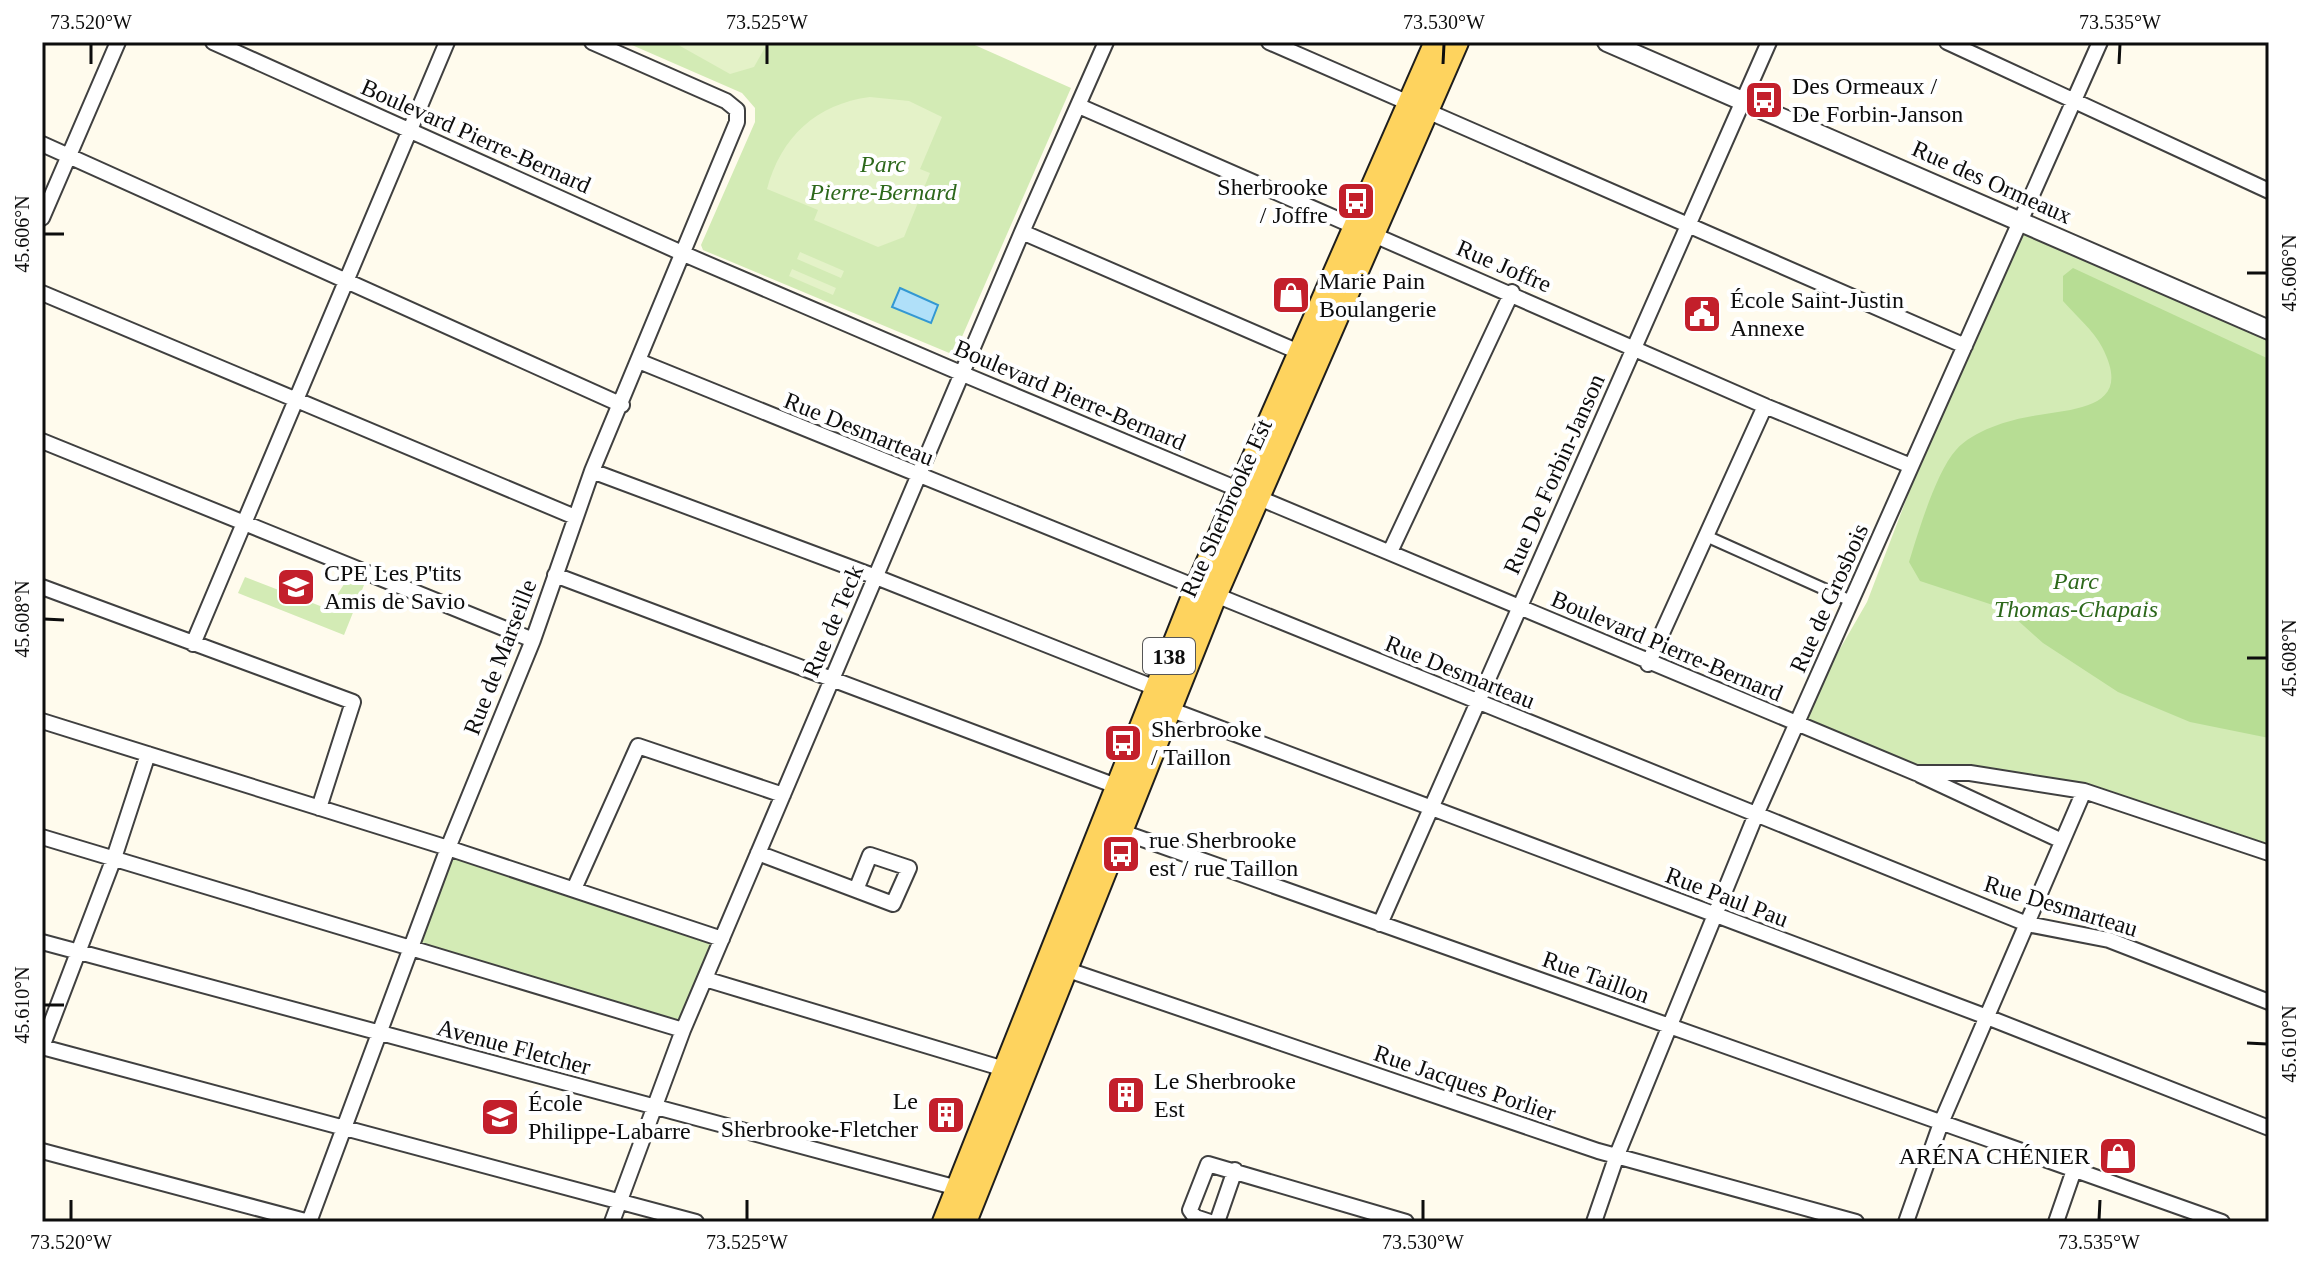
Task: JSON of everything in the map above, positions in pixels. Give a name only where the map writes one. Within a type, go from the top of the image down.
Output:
[{"type":"main road","name":"Rue Sherbrooke Est","points":[[1418,108],[1436,42]]},
{"type":"main road","name":"Rue Sherbrooke Est","points":[[944,1222],[967,1191],[1126,791],[1167,697],[1206,592],[1418,108],[1457,42]]},
{"type":"main road","name":"Rue Sherbrooke Est","points":[[1013,1072],[1065,969],[1112,828]]},
{"type":"main road","name":"Rue Sherbrooke Est","points":[[965,1222],[967,1191]]},
{"type":"street","points":[[42,218],[118,42]]},
{"type":"street","name":"Boulevard Pierre-Bernard","points":[[213,42],[684,254],[1648,664],[1916,773],[2062,841]]},
{"type":"street","points":[[193,644],[343,280],[447,42]]},
{"type":"street","name":"Rue de Marseille","points":[[309,1222],[448,848],[533,640],[592,471],[641,362],[737,122],[737,110],[726,101],[592,42]]},
{"type":"street","name":"Rue de Teck","points":[[612,1222],[683,1030],[1022,232],[1106,42]]},
{"type":"street","points":[[1269,42],[1965,346]]},
{"type":"street","name":"Rue des Ormeaux","points":[[1607,42],[2269,330]]},
{"type":"street","name":"Rue De Forbin-Janson","points":[[1380,924],[1769,42]]},
{"type":"street","points":[[1947,42],[2075,98],[2269,191]]},
{"type":"street","name":"Rue de Grosbois","points":[[1594,1222],[1617,1155],[1755,817],[2100,42]]},
{"type":"street","name":"Rue Joffre","points":[[1079,106],[1512,292],[1765,406],[1911,466]]},
{"type":"street","points":[[42,144],[622,405]]},
{"type":"street","points":[[1022,232],[1310,357]]},
{"type":"street","points":[[1390,552],[1512,292]]},
{"type":"street","points":[[42,293],[575,517]]},
{"type":"street","name":"Rue Desmarteau","points":[[641,362],[1755,817],[2027,924],[2109,940],[2269,1002]]},
{"type":"street","points":[[1648,664],[1765,406]]},
{"type":"street","points":[[42,441],[533,640]]},
{"type":"street","name":"Rue Paul Pau","points":[[592,471],[876,577],[1431,807],[1987,1017],[2269,1128]]},
{"type":"street","points":[[1706,536],[1851,601]]},
{"type":"street","points":[[555,575],[1126,791]]},
{"type":"street","points":[[42,587],[353,702],[319,808]]},
{"type":"street","points":[[42,721],[448,848],[722,939]]},
{"type":"street","points":[[574,889],[638,746],[783,795]]},
{"type":"street","points":[[148,754],[114,858],[76,951],[42,1047],[696,1222]]},
{"type":"street","name":"Boulevard Pierre-Bernard","points":[[1916,773],[1970,773],[2084,791],[2269,853]]},
{"type":"street","points":[[1906,1222],[1941,1123],[2084,791]]},
{"type":"street","name":"Rue Taillon","points":[[1112,828],[2222,1222]]},
{"type":"street","points":[[42,837],[683,1030]]},
{"type":"street","points":[[758,853],[856,890]]},
{"type":"street","name":"Avenue Fletcher","points":[[42,942],[967,1191]]},
{"type":"street","name":"Rue Jacques Porlier","points":[[1065,969],[1617,1155],[1856,1222]]},
{"type":"street","points":[[705,979],[1013,1072]]},
{"type":"street","points":[[42,1151],[309,1222]]},
{"type":"street","points":[[1210,1222],[1195,1217],[1190,1210],[1202,1170],[1213,1164],[1405,1222]]},
{"type":"street","points":[[1217,1222],[1235,1170]]},
{"type":"street","points":[[2056,1222],[2074,1170]]},
{"type":"green space","name":"Parc Pierre-Bernard","points":[[625,42],[968,42],[1071,88],[954,355],[703,250],[701,245],[755,122],[755,108],[742,93]]},
{"type":"green space","points":[[673,42],[768,42],[754,67],[730,74]]},
{"type":"green space","points":[[870,97],[909,101],[942,117],[920,169],[930,173],[904,237],[878,247],[814,220],[818,210],[767,189],[781,154],[804,126],[833,107]]},
{"type":"green space","name":"Parc Thomas-Chapais","points":[[2020,220],[2269,334],[2269,853],[2084,791],[1916,773],[1796,725],[1867,602],[1965,346]]},
{"type":"green space","points":[[800,252],[844,271],[841,278],[797,259]]},
{"type":"green space","points":[[2073,268],[2269,359],[2269,738],[2190,722],[2118,692],[2043,643],[2005,609],[1920,581],[1909,562],[1941,473],[1964,443],[2006,422],[2086,406],[2107,393],[2111,382],[2110,367],[2102,347],[2063,301],[2063,276]]},
{"type":"green space","points":[[792,269],[836,288],[833,295],[789,276]]},
{"type":"green space","points":[[245,577],[328,609],[348,578],[364,585],[344,635],[238,593]]},
{"type":"green space","points":[[448,848],[722,939],[683,1030],[411,948]]},
{"type":"water","points":[[900,288],[938,305],[931,323],[892,307]]},
{"type":"place","name":"Des Ormeaux / De Forbin-Janson","points":[[1764,100]]},
{"type":"place","name":"Sherbrooke / Joffre","points":[[1356,201]]},
{"type":"place","name":"Marie Pain Boulangerie","points":[[1291,295]]},
{"type":"place","name":"École Saint-Justin Annexe","points":[[1702,314]]},
{"type":"place","name":"CPE Les P'tits Amis de Savio","points":[[296,587]]},
{"type":"place","name":"Sherbrooke / Taillon","points":[[1123,743]]},
{"type":"place","name":"rue Sherbrooke est / rue Taillon","points":[[1121,854]]},
{"type":"place","name":"Le Sherbrooke Est","points":[[1126,1095]]},
{"type":"place","name":"Le Sherbrooke-Fletcher","points":[[946,1115]]},
{"type":"place","name":"École Philippe-Labarre","points":[[500,1117]]},
{"type":"place","name":"ARÉNA CHÉNIER","points":[[2118,1156]]}]
